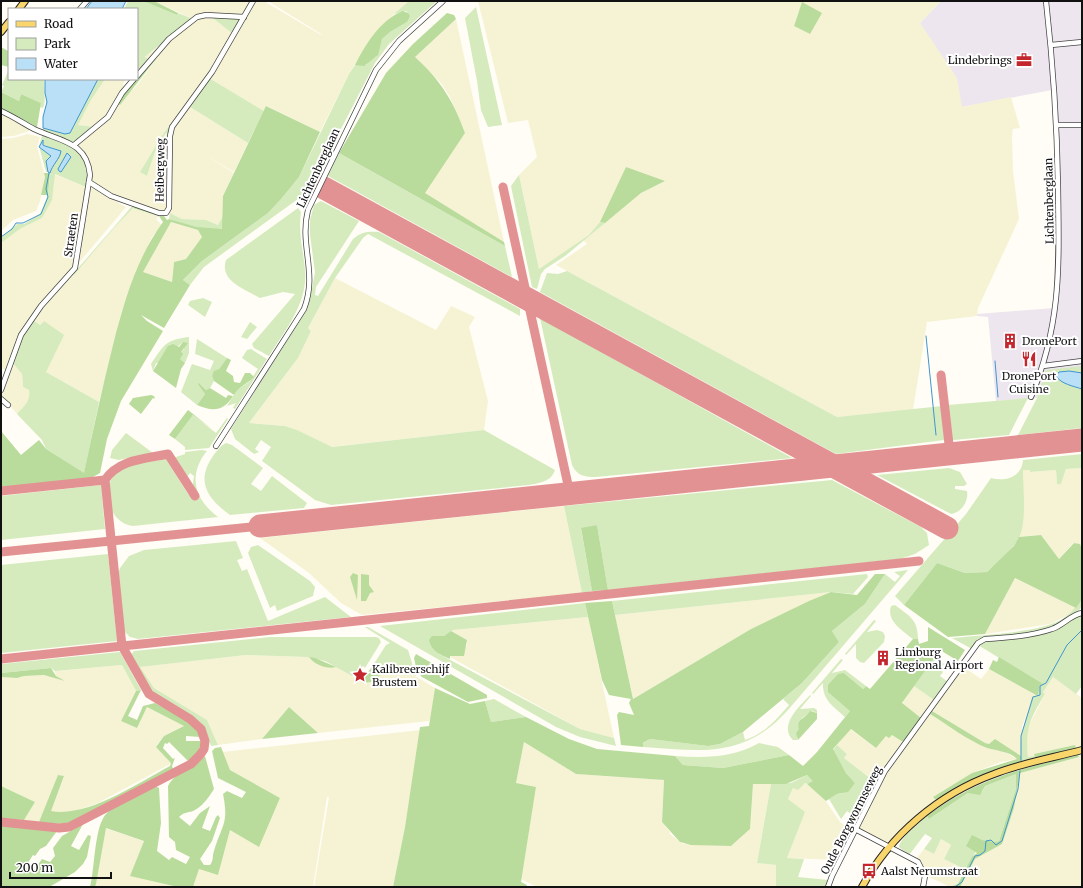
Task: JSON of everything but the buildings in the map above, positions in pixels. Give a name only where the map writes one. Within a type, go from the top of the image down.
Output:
[{"type":"main road","points":[[1,32],[8,23]]},
{"type":"main road","points":[[862,887],[890,848],[908,828],[930,809],[967,786],[1006,770],[1082,750]]},
{"type":"street","name":"Heibergweg","points":[[89,182],[110,196],[159,213],[166,213],[169,208],[170,130],[212,72],[253,1]]},
{"type":"street","name":"Lichtenberglaan","points":[[216,446],[304,309],[310,280],[305,230],[308,210],[370,81],[391,49],[443,1]]},
{"type":"street","name":"Lichtenberglaan","points":[[1031,397],[1043,366],[1053,326],[1059,274],[1057,126],[1046,1]]},
{"type":"street","points":[[138,75],[169,39],[197,17],[206,15],[244,17]]},
{"type":"street","points":[[1051,45],[1082,42]]},
{"type":"street","points":[[74,145],[108,117],[122,93],[133,80]]},
{"type":"street","name":"Straeten","points":[[1,111],[35,129],[68,141],[74,145],[89,165],[89,182],[75,268],[41,306],[21,335],[1,390]]},
{"type":"street","points":[[1057,126],[1082,125]]},
{"type":"street","points":[[1043,366],[1082,361]]},
{"type":"street","points":[[1,399],[8,405]]},
{"type":"street","name":"Oude Borgwormseweg","points":[[828,887],[855,829],[885,771],[980,640],[1052,629],[1064,624],[1078,614],[1082,613]]},
{"type":"street","points":[[855,829],[918,862],[925,876],[923,887]]},
{"type":"shaded area","points":[[154,1],[251,1],[242,15],[205,13],[200,14],[193,19]]},
{"type":"shaded area","points":[[254,1],[264,1],[321,35],[268,1],[409,1],[382,25],[367,44],[349,74],[320,132],[267,106],[264,111],[209,78]]},
{"type":"shaded area","points":[[478,1],[941,1],[920,23],[957,78],[962,107],[1011,97],[1020,128],[1013,129],[1012,135],[1013,171],[1019,219],[978,308],[977,316],[927,322],[913,410],[837,417],[556,265],[587,244],[583,240],[539,269],[519,175],[537,157],[528,120],[508,123]],"holes":[[[799,10],[810,34],[794,26]],[[665,181],[641,193],[590,235],[599,225],[616,189]]]},
{"type":"shaded area","points":[[941,1],[1082,1],[1082,367],[1042,386],[1037,398],[996,401],[988,317],[977,316],[977,314],[1054,308],[1058,275],[1055,137],[1052,90],[962,107],[920,23]]},
{"type":"shaded area","points":[[210,16],[233,34],[212,69],[163,134],[140,172],[147,176],[156,149],[167,133],[166,209],[161,211],[107,193],[92,182],[90,164],[77,146],[139,83],[156,59],[149,60],[145,57],[147,55],[198,17]]},
{"type":"shaded area","points":[[456,19],[504,242],[424,193],[465,133],[450,97],[441,83],[415,57]]},
{"type":"shaded area","points":[[104,80],[125,80],[123,83],[124,88],[109,113],[95,127],[78,125],[91,100]]},
{"type":"shaded area","points":[[190,107],[248,143],[234,172],[206,155],[234,173],[223,196],[223,216],[218,225],[206,220],[182,219],[170,213],[171,133],[174,125]]},
{"type":"shaded area","points":[[1,114],[29,127],[29,131],[14,136],[1,137]]},
{"type":"shaded area","points":[[28,134],[40,137],[37,147],[45,176],[40,201],[36,211],[13,220],[1,231],[1,139],[13,138]]},
{"type":"shaded area","points":[[54,174],[86,187],[74,265],[22,329],[6,370],[1,368],[1,243],[20,229],[42,218],[52,197]]},
{"type":"shaded area","points":[[89,186],[126,207],[77,265]]},
{"type":"shaded area","points":[[133,208],[159,216],[156,219],[162,225],[152,237],[122,310],[99,402],[46,372],[44,321],[40,325],[33,320]]},
{"type":"shaded area","points":[[171,222],[198,230],[202,237],[186,259],[174,262],[172,282],[142,272]]},
{"type":"shaded area","points":[[335,278],[436,330],[451,306],[475,317],[469,327],[488,401],[484,430],[331,447],[285,426],[249,423],[298,358],[311,331],[308,328]]},
{"type":"shaded area","points":[[12,362],[22,374],[23,387],[29,390],[30,396],[27,403],[17,414],[1,395]]},
{"type":"shaded area","points":[[1082,468],[1082,549],[1080,544],[1073,543],[1059,559],[1041,535],[1019,537],[1023,518],[1023,470],[1030,470],[1030,472],[1056,470],[1057,484],[1061,484],[1066,469]]},
{"type":"shaded area","points":[[564,506],[582,593],[362,615],[341,603],[309,573],[260,538]]},
{"type":"shaded area","points":[[1082,549],[1082,600],[1081,601]]},
{"type":"shaded area","points":[[1015,578],[1076,608],[1066,616],[1050,624],[985,634]]},
{"type":"shaded area","points":[[831,592],[751,629],[633,699],[615,615]]},
{"type":"shaded area","points":[[588,617],[614,738],[580,729],[450,657],[460,655],[467,645],[467,640],[451,631],[453,630]]},
{"type":"shaded area","points":[[246,655],[309,657],[310,659],[336,667],[364,683],[372,682],[392,662],[435,688],[431,718],[429,721],[318,733],[289,707],[262,739],[218,745],[207,720],[154,688],[139,667]]},
{"type":"shaded area","points":[[122,665],[136,691],[121,721],[137,728],[147,707],[184,726],[164,736],[156,746],[172,763],[98,803],[72,812],[50,812],[64,777],[59,775],[39,822],[24,820],[35,802],[1,786],[1,677],[17,678],[24,676],[44,675],[61,679],[56,676],[55,671]]},
{"type":"shaded area","points":[[964,667],[981,679],[989,669],[1038,696],[1032,697],[1030,708],[1022,726],[1021,756],[995,740],[989,744],[985,743],[932,711]]},
{"type":"shaded area","points":[[1053,677],[1082,698],[1082,747],[1076,748],[1075,745],[1034,754],[1034,756],[1028,758],[1026,738],[1029,725],[1045,694],[1043,692]]},
{"type":"shaded area","points":[[914,686],[934,700],[921,718],[902,704]]},
{"type":"shaded area","points":[[930,714],[987,748],[1005,752],[1017,759],[1001,762],[972,773],[933,797],[936,800],[911,820],[891,840],[885,843],[860,829],[859,825],[881,781]]},
{"type":"shaded area","points":[[850,729],[876,748],[886,736],[892,735],[903,742],[875,782],[844,758],[847,754],[837,745]]},
{"type":"shaded area","points":[[421,730],[405,827],[393,887],[314,887],[329,797],[327,797],[313,887],[193,887],[199,869],[218,874],[230,829],[259,846],[280,798],[230,770],[222,752]]},
{"type":"shaded area","points":[[524,742],[576,774],[664,780],[662,822],[670,834],[683,844],[731,846],[750,829],[753,784],[771,784],[757,863],[776,865],[776,887],[537,887],[521,879],[536,787],[516,783]]},
{"type":"shaded area","points":[[1082,754],[1082,887],[960,887],[975,859],[1002,844],[1014,808],[1020,773],[1079,757],[1078,755]]},
{"type":"shaded area","points":[[805,783],[823,797],[840,822],[852,831],[838,860],[787,858],[804,812],[788,799],[793,788]]},
{"type":"shaded area","points":[[105,828],[144,841],[131,875],[178,887],[95,887]]},
{"type":"shaded area","points":[[941,839],[951,845],[944,859],[966,870],[958,884],[950,887],[927,876],[926,869],[916,859],[924,849],[934,854]]},
{"type":"green space","points":[[128,1],[143,1],[177,15],[178,13],[193,19],[147,55],[145,57],[149,60],[138,72],[138,8],[124,8]]},
{"type":"green space","points":[[143,1],[154,1],[178,13],[177,15]]},
{"type":"green space","points":[[409,1],[437,1],[389,44],[375,63],[309,191],[204,267],[190,285],[183,280],[202,261],[268,213],[282,198],[299,177],[349,74],[355,65],[366,65],[370,59],[376,57],[382,39],[390,32],[407,22],[408,13],[406,11],[394,14]]},
{"type":"green space","points":[[802,2],[822,13],[810,34],[794,26]]},
{"type":"green space","points":[[476,7],[502,125],[488,127],[481,110],[465,18]]},
{"type":"green space","points":[[403,11],[408,13],[410,16],[407,22],[390,32],[382,39],[378,55],[364,66],[355,65],[369,41],[381,26],[395,15]]},
{"type":"green space","points":[[447,13],[454,15],[456,19],[415,57],[432,74],[451,101],[465,133],[425,193],[504,242],[505,246],[339,153],[386,73],[413,44]]},
{"type":"green space","points":[[210,16],[241,18],[233,34]]},
{"type":"green space","points":[[1,47],[8,51],[8,67],[1,65]]},
{"type":"green space","points":[[154,59],[156,59],[120,105],[117,103],[135,80],[138,80],[138,77]]},
{"type":"green space","points":[[8,71],[8,80],[44,80],[45,101],[43,108],[40,107],[41,103],[21,94],[19,101],[1,92],[4,86],[2,85]]},
{"type":"green space","points":[[209,78],[264,111],[248,143],[190,107]]},
{"type":"green space","points":[[45,80],[104,80],[91,100],[78,125],[95,127],[77,141],[72,142],[43,131],[43,117],[47,102]]},
{"type":"green space","points":[[1,92],[19,101],[21,94],[41,103],[37,127],[1,109]]},
{"type":"green space","points":[[266,106],[320,132],[299,177],[282,198],[268,213],[202,261],[183,280],[190,285],[164,328],[141,315],[147,321],[163,331],[121,401],[107,439],[100,473],[91,478],[1,488],[1,431],[21,455],[39,440],[46,449],[84,473],[117,329],[132,281],[145,251],[163,222],[159,216],[133,208],[135,204],[164,216],[167,220],[169,219],[197,227],[222,229],[223,196]],"holes":[[[171,222],[198,230],[202,237],[186,259],[174,262],[172,282],[143,272]]]},
{"type":"green space","points":[[181,111],[169,134],[166,133],[156,149],[147,176],[140,172],[163,134]]},
{"type":"green space","points":[[43,133],[62,141],[78,151],[87,166],[88,176],[86,187],[55,174],[52,200],[42,218],[20,229],[1,243],[1,238],[17,224],[24,224],[40,214],[48,195],[51,167],[61,152],[41,143],[39,147]]},
{"type":"green space","points":[[39,147],[51,156],[46,161],[48,172],[46,172]]},
{"type":"green space","points":[[339,153],[505,246],[512,277],[328,176]]},
{"type":"green space","points":[[626,167],[665,181],[641,193],[605,223],[600,222]]},
{"type":"green space","points":[[44,173],[50,173],[48,195],[41,195],[45,177]]},
{"type":"green space","points":[[519,175],[539,269],[589,235],[600,222],[605,223],[565,256],[545,269],[541,274],[537,289],[532,287],[511,186]]},
{"type":"green space","points":[[321,201],[359,221],[316,287],[315,295],[318,296],[353,239],[365,232],[379,232],[520,309],[520,316],[368,234],[363,238],[335,278],[308,328],[311,331],[298,358],[249,423],[285,426],[297,430],[332,447],[484,430],[555,470],[551,477],[537,484],[331,505],[315,500],[262,461],[271,447],[261,440],[255,449],[259,452],[254,454],[235,439],[231,429],[304,314],[310,299],[315,272],[310,235],[310,220],[314,205]]},
{"type":"green space","points":[[134,204],[133,208],[74,275],[73,274]]},
{"type":"green space","points":[[298,208],[301,212],[300,234],[305,270],[303,294],[289,326],[269,356],[254,348],[252,344],[295,294],[283,292],[260,298],[241,288],[230,279],[226,274],[226,260]]},
{"type":"green space","points":[[170,213],[182,219],[206,220],[218,225],[223,216],[223,228],[211,230],[188,225],[169,219]]},
{"type":"green space","points":[[567,271],[837,417],[942,406],[944,440],[836,454],[540,292],[547,273],[558,274]]},
{"type":"green space","points":[[203,298],[212,302],[205,317],[188,305],[190,301]]},
{"type":"green space","points":[[540,318],[792,458],[596,477],[579,474],[572,465]]},
{"type":"green space","points":[[33,320],[40,325],[44,321],[64,335],[46,372],[99,402],[84,474],[46,449],[42,440],[17,414],[28,400],[29,390],[23,387],[22,374],[12,362],[21,339]]},
{"type":"green space","points":[[250,322],[257,327],[247,339],[241,337]]},
{"type":"green space","points":[[189,337],[189,353],[185,363],[180,359],[181,352],[184,349],[183,342],[159,363],[156,363],[153,371],[151,364],[166,344],[181,338]]},
{"type":"green space","points":[[197,339],[227,358],[212,376],[214,381],[210,388],[206,390],[199,383],[205,394],[197,405],[181,392],[192,364],[210,370],[214,361],[195,354]]},
{"type":"green space","points":[[183,342],[188,343],[181,352],[183,354],[180,359],[185,363],[181,369],[176,388],[153,371],[168,346],[173,344],[179,347]]},
{"type":"green space","points":[[251,349],[267,359],[235,409],[233,408],[236,403],[227,406],[237,390],[249,382],[258,369],[242,358],[247,350]]},
{"type":"green space","points":[[227,358],[231,360],[226,371],[233,376],[234,382],[240,383],[245,373],[250,373],[254,377],[234,395],[214,381],[212,376],[214,371],[219,369]]},
{"type":"green space","points":[[1082,366],[1082,428],[1018,435],[1037,398],[1046,370]]},
{"type":"green space","points":[[199,383],[206,390],[210,388],[226,398],[228,395],[233,396],[226,405],[218,409],[208,409],[197,405],[205,394],[198,384]]},
{"type":"green space","points":[[151,395],[154,396],[155,399],[153,398],[141,414],[129,404],[133,398]]},
{"type":"green space","points":[[1028,398],[1009,435],[954,440],[951,439],[948,405]]},
{"type":"green space","points":[[188,410],[212,429],[193,415],[175,439],[169,435]]},
{"type":"green space","points":[[193,415],[216,433],[227,418],[228,419],[209,448],[185,450],[185,447],[175,439]]},
{"type":"green space","points":[[126,433],[153,453],[119,460],[110,458],[112,450]]},
{"type":"green space","points":[[226,443],[232,445],[263,468],[251,484],[261,491],[272,476],[307,503],[304,508],[230,515],[222,509],[210,496],[206,489],[205,474],[213,456]]},
{"type":"green space","points":[[202,450],[207,451],[197,469],[196,487],[204,503],[218,517],[133,526],[124,523],[117,518],[112,511],[108,495],[112,478],[118,471],[134,464],[166,459],[188,494],[195,500],[198,496],[192,490],[194,476],[190,473],[187,477],[185,477],[173,458],[185,454],[185,452]]},
{"type":"green space","points":[[1082,454],[1082,468],[1066,469],[1061,484],[1057,484],[1056,470],[1030,472],[1030,470],[1023,470],[1024,514],[1019,538],[1009,552],[987,572],[965,573],[937,563],[904,605],[895,596],[966,514],[991,478],[1007,479],[1012,477],[1020,471],[1023,460]]},
{"type":"green space","points":[[949,468],[960,472],[967,484],[964,486],[955,486],[955,489],[967,491],[967,499],[961,509],[951,514],[877,475]]},
{"type":"green space","points":[[832,480],[921,527],[927,533],[929,545],[915,554],[900,559],[608,590],[597,525],[581,529],[592,591],[582,593],[564,506]]},
{"type":"green space","points":[[101,485],[105,529],[1,540],[1,496]]},
{"type":"green space","points":[[597,525],[608,590],[592,591],[581,528]]},
{"type":"green space","points":[[1041,535],[1059,559],[1074,543],[1080,544],[1082,549],[1081,601],[1076,608],[1015,578],[985,634],[948,637],[904,605],[937,563],[965,573],[987,572],[1014,546],[1019,537]]},
{"type":"green space","points":[[236,541],[243,558],[237,560],[242,571],[247,569],[268,621],[325,597],[351,617],[138,639],[130,637],[124,631],[117,577],[120,568],[129,556],[144,550]]},
{"type":"green space","points":[[258,545],[310,581],[315,587],[313,596],[277,611],[275,605],[270,608],[248,553],[251,547]]},
{"type":"green space","points":[[108,554],[117,641],[1,653],[1,565]]},
{"type":"green space","points":[[908,570],[788,710],[772,726],[755,737],[738,744],[721,748],[684,750],[643,747],[642,744],[650,739],[708,746],[720,744],[743,732],[745,740],[764,730],[775,721],[789,705],[783,699],[802,683],[839,642],[832,631],[865,604],[885,574],[895,582],[900,576],[894,572]]},
{"type":"green space","points":[[353,573],[358,575],[357,600],[350,577]]},
{"type":"green space","points":[[361,574],[369,575],[369,585],[374,592],[370,593],[366,601],[361,601]]},
{"type":"green space","points":[[867,574],[868,577],[853,594],[831,592],[615,615],[612,601]]},
{"type":"green space","points":[[875,574],[885,574],[865,604],[832,631],[839,642],[802,683],[743,732],[720,744],[708,746],[650,739],[643,743],[643,747],[621,745],[617,715],[619,712],[634,715],[629,703],[631,699],[609,695],[602,680],[585,603],[612,601],[633,699],[751,629],[809,601],[831,592],[857,595]]},
{"type":"green space","points":[[1082,600],[1082,607],[1072,616],[1060,623],[1034,632],[978,639],[972,649],[952,638],[1022,631],[1048,625],[1065,617]]},
{"type":"green space","points":[[585,603],[588,617],[453,630],[444,636],[432,636],[439,654],[580,729],[614,738],[616,746],[580,737],[556,727],[380,626]]},
{"type":"green space","points":[[895,605],[912,619],[918,632],[918,639],[913,639],[900,629],[893,621],[890,611],[891,606]]},
{"type":"green space","points":[[1079,614],[1082,614],[1082,686],[1076,694],[1053,677],[1043,692],[1045,694],[1032,717],[1028,731],[1028,757],[1034,756],[1035,758],[1022,761],[1021,743],[1023,728],[1032,696],[1038,696],[1040,685],[1042,684],[978,645],[981,641],[1044,633]]},
{"type":"green space","points":[[874,620],[876,621],[867,632],[877,630],[883,632],[885,636],[884,642],[864,663],[860,662],[856,658],[856,644],[846,655],[845,654]]},
{"type":"green space","points":[[365,627],[368,627],[408,650],[416,676],[392,663],[379,677],[378,673],[372,667],[386,645],[390,643]]},
{"type":"green space","points":[[928,627],[965,650],[958,661],[940,650],[902,703],[921,718],[903,742],[892,735],[889,738],[886,736],[876,748],[851,729],[833,749],[846,773],[855,783],[848,792],[837,794],[826,801],[807,784],[813,781],[807,775],[786,784],[753,784],[750,829],[731,846],[691,845],[680,842],[662,822],[664,780],[576,774],[524,742],[516,783],[536,787],[521,882],[527,885],[526,887],[393,887],[405,827],[420,727],[429,726],[435,688],[470,704],[485,701],[491,722],[526,717],[569,739],[597,749],[675,756],[683,765],[723,768],[789,755],[803,766],[817,752],[850,711],[828,692],[828,685],[838,674],[844,673],[863,689],[866,686],[870,689],[913,639],[918,639],[919,644],[928,641]]},
{"type":"green space","points":[[451,631],[467,640],[464,656],[450,656],[450,659],[437,652],[430,644],[429,640],[432,636],[444,636]]},
{"type":"green space","points":[[270,637],[376,637],[379,638],[381,642],[365,668],[363,666],[352,676],[325,661],[307,657],[246,655],[140,667],[154,688],[207,720],[218,745],[211,746],[201,724],[187,713],[162,700],[149,689],[130,656],[134,651]]},
{"type":"green space","points":[[120,652],[141,690],[136,691],[122,665],[55,671],[51,668],[1,673],[1,664]]},
{"type":"green space","points":[[416,654],[487,695],[487,698],[468,702],[422,677],[417,671],[414,658]]},
{"type":"green space","points":[[309,657],[336,667],[329,668],[321,666]]},
{"type":"green space","points":[[934,657],[944,664],[940,669],[943,672],[940,676],[948,682],[934,700],[914,686]]},
{"type":"green space","points":[[999,657],[1043,684],[1040,685],[1038,696],[989,669],[993,660],[997,662]]},
{"type":"green space","points":[[841,659],[843,660],[832,673],[845,670],[866,686],[863,689],[844,673],[850,711],[845,717],[827,699],[824,694],[823,683],[813,694],[812,693]]},
{"type":"green space","points":[[372,667],[378,673],[379,677],[371,682],[364,683],[364,677]]},
{"type":"green space","points":[[51,668],[56,676],[65,681],[44,675],[24,676],[17,678],[1,677],[1,673]]},
{"type":"green space","points":[[141,690],[128,716],[137,720],[143,706],[155,703],[188,721],[193,725],[200,737],[186,736],[186,741],[201,741],[196,756],[188,761],[169,742],[167,744],[165,743],[163,748],[173,759],[175,758],[172,766],[173,769],[71,823],[62,824],[39,822],[58,775],[64,776],[51,811],[65,812],[80,809],[112,798],[170,766],[171,763],[156,747],[164,736],[184,726],[147,707],[137,728],[121,721],[136,691]]},
{"type":"green space","points":[[810,695],[811,696],[800,709],[814,708],[817,710],[817,713],[812,711],[802,718],[797,738],[798,740],[793,740],[789,734],[789,722],[796,710]]},
{"type":"green space","points":[[494,699],[526,717],[491,722],[485,701]]},
{"type":"green space","points":[[289,707],[318,733],[262,739]]},
{"type":"green space","points":[[810,711],[817,713],[817,719],[798,740],[796,733],[799,729],[799,723]]},
{"type":"green space","points":[[932,711],[985,743],[989,744],[995,739],[1021,756],[1022,761],[975,778],[936,800],[933,797],[972,773],[1017,759],[1007,753],[987,748],[972,741],[930,714]]},
{"type":"green space","points":[[759,743],[778,747],[789,755],[723,768],[683,765],[675,756],[718,756],[739,752]]},
{"type":"green space","points":[[837,745],[847,754],[844,758],[875,782],[857,819],[847,811],[841,819],[829,799],[837,794],[844,793],[855,783],[846,773],[833,750]]},
{"type":"green space","points":[[1075,745],[1076,748],[1035,758],[1034,754]]},
{"type":"green space","points":[[221,747],[230,770],[280,798],[259,847],[230,830],[218,875],[199,869],[193,887],[178,887],[130,876],[144,841],[106,828],[96,884],[95,887],[90,887],[97,837],[103,819],[107,813],[117,806],[155,786],[159,788],[161,823],[157,851],[169,860],[172,857],[186,864],[190,857],[176,850],[175,842],[169,837],[168,786],[175,777],[196,764],[205,756],[214,789],[199,807],[193,811],[184,813],[179,817],[190,826],[200,813],[210,806],[202,828],[210,831],[216,817],[218,815],[220,818],[212,841],[200,859],[204,865],[210,865],[224,824],[225,804],[223,794],[227,791],[242,798],[246,792],[218,778],[212,751],[215,748]]},
{"type":"green space","points":[[1078,755],[1079,757],[1020,773],[1014,808],[1002,844],[975,859],[960,887],[950,887],[958,884],[972,857],[977,853],[966,846],[972,835],[982,840],[999,841],[1016,789],[1016,774],[985,786],[980,795],[968,793],[929,819],[927,816],[945,803],[981,784],[1037,765]]},
{"type":"green space","points":[[1016,774],[1016,789],[999,841],[996,843],[982,840],[966,870],[944,859],[951,845],[941,839],[934,854],[924,849],[932,838],[925,834],[909,855],[899,847],[906,835],[927,816],[929,819],[968,793],[982,792],[985,786]]},
{"type":"green space","points":[[807,775],[814,781],[807,784],[805,783],[798,790],[793,788],[788,799],[805,812],[787,858],[804,859],[798,877],[828,880],[826,887],[776,887],[776,865],[757,863],[771,784],[791,783]]},
{"type":"green space","points":[[1,786],[35,802],[24,820],[1,818]]},
{"type":"green space","points":[[1,824],[57,831],[46,846],[40,849],[35,856],[33,855],[25,867],[32,873],[42,859],[50,862],[55,856],[53,848],[62,836],[83,824],[71,846],[79,850],[88,835],[91,836],[87,857],[83,864],[75,872],[51,886],[1,887]]},
{"type":"water","points":[[92,1],[126,1],[122,8],[87,8]]},
{"type":"water","points":[[45,80],[97,80],[70,133],[65,134],[43,128],[43,117],[47,102]]},
{"type":"water","points":[[43,140],[43,145],[61,151],[50,173],[48,172],[46,161],[51,156],[39,147]]},
{"type":"water","points":[[67,153],[71,157],[61,172],[58,169]]},
{"type":"water","points":[[1069,371],[1082,373],[1082,389],[1064,383],[1056,376],[1059,372]]},
{"type":"waterway","points":[[1,237],[12,229],[16,223],[23,223],[41,214],[48,197],[46,189],[49,173]]},
{"type":"waterway","points":[[926,336],[936,435]]},
{"type":"waterway","points":[[995,361],[998,397]]},
{"type":"waterway","points":[[1021,760],[1021,736],[1033,697],[1040,695],[1040,686],[1046,683],[1067,645],[1082,630]]},
{"type":"waterway","points":[[955,887],[962,882],[975,856],[980,855],[985,851],[986,841],[991,840],[996,845],[1002,841],[1018,789],[1020,771]]},
{"type":"taxiway","points":[[503,187],[570,494]]},
{"type":"taxiway","points":[[941,375],[950,453]]},
{"type":"taxiway","points":[[1,822],[59,828],[69,827],[191,764],[204,749],[205,741],[201,729],[190,719],[149,694],[122,646],[105,480],[111,473],[125,464],[168,454],[195,496]]},
{"type":"taxiway","points":[[1,491],[105,480]]},
{"type":"taxiway","points":[[1,552],[260,526]]},
{"type":"taxiway","points":[[1,659],[919,561]]},
{"type":"runway","points":[[324,188],[947,528]]},
{"type":"runway","points":[[260,526],[1082,440]]},
{"type":"place","name":"Lindebrings","points":[[1024,60]]},
{"type":"place","name":"DronePort","points":[[1010,341]]},
{"type":"place","name":"DronePort Cuisine","points":[[1029,359]]},
{"type":"place","name":"Limburg Regional Airport","points":[[883,658]]},
{"type":"place","name":"Kalibreerschijf Brustem","points":[[360,675]]},
{"type":"place","name":"Aalst Nerumstraat","points":[[869,871]]}]
